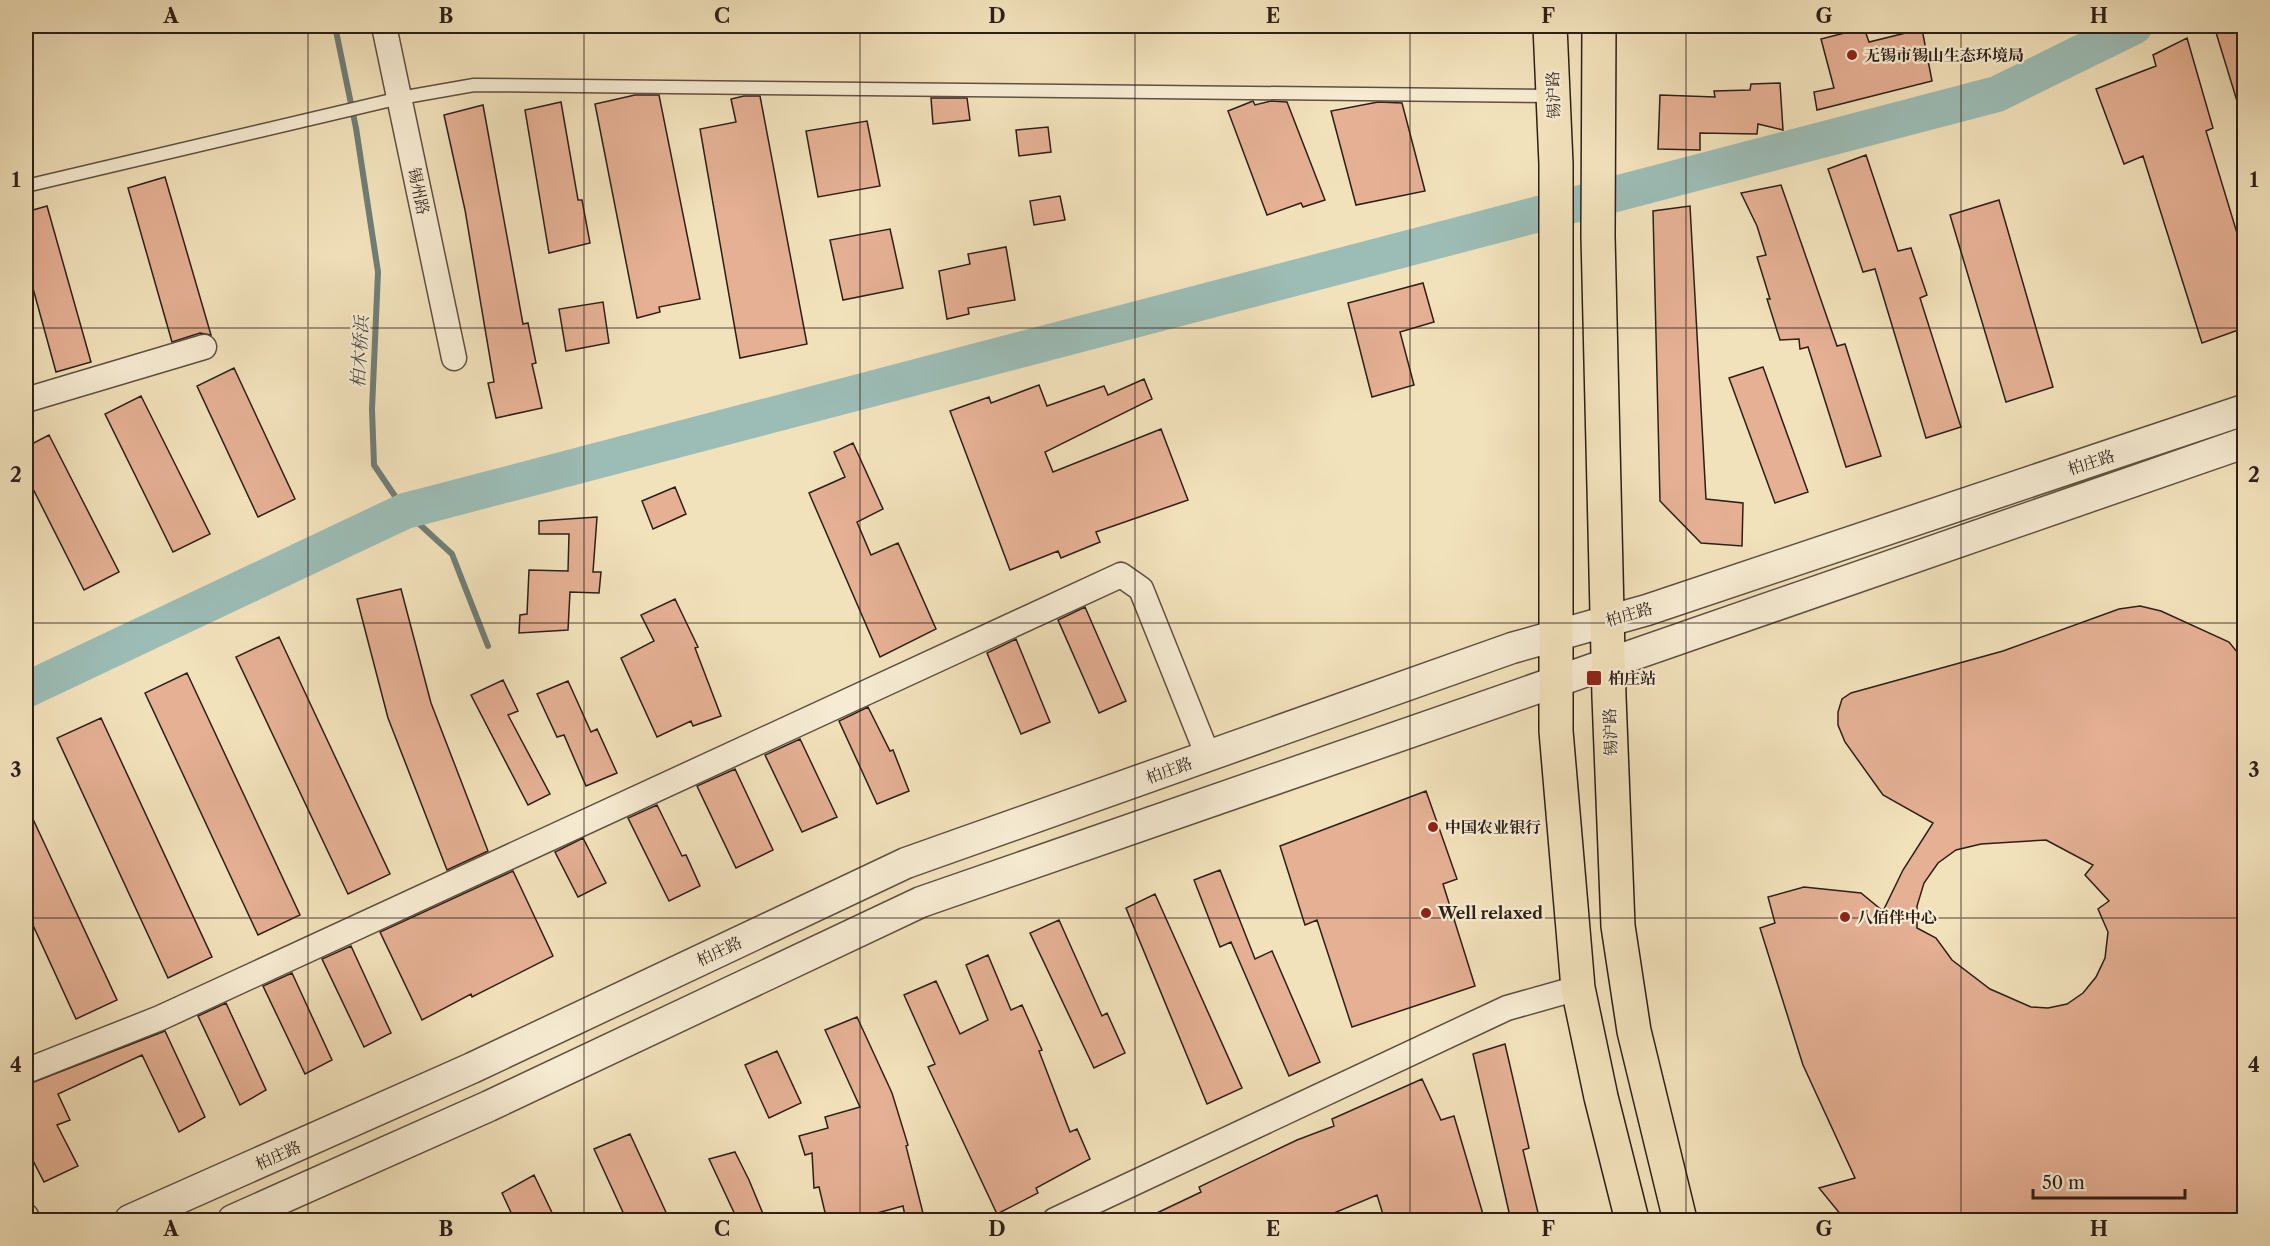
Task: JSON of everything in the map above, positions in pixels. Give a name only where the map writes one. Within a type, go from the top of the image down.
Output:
[{"type":"main road","name":"锡沪路","points":[[1550,26],[1556,164],[1557,635]]},
{"type":"main road","name":"锡沪路","points":[[1599,26],[1598,236],[1608,663],[1618,926],[1634,1030],[1680,1221]]},
{"type":"main road","points":[[1557,635],[1556,731],[1578,988],[1601,1097],[1632,1221]]},
{"type":"street","name":"锡州路","points":[[384,26],[454,358]]},
{"type":"street","points":[[26,400],[204,346]]},
{"type":"street","name":"柏庄路","points":[[130,1221],[472,1068],[906,863],[1512,648],[1607,621],[2244,410]]},
{"type":"street","name":"柏庄路","points":[[233,1221],[489,1106],[921,902],[2244,443]]},
{"type":"street","points":[[26,1071],[160,1018],[1121,575],[1141,589],[1208,756]]},
{"type":"street","points":[[1055,1221],[1507,1008],[1578,988]]},
{"type":"street","points":[[26,1216],[28,1221]]},
{"type":"lane","points":[[26,186],[400,98],[474,86],[1552,96]]},
{"type":"building","points":[[2214,26],[2244,26],[2244,113],[2241,114]]},
{"type":"building","points":[[1864,28],[1869,42],[1922,29],[1932,81],[1817,110],[1814,92],[1834,88],[1821,39]]},
{"type":"building","points":[[2187,38],[2213,128],[2206,131],[2244,256],[2244,328],[2202,343],[2143,156],[2124,164],[2096,89],[2156,66],[2153,55]]},
{"type":"building","points":[[1780,83],[1783,130],[1758,124],[1757,134],[1700,133],[1700,150],[1658,149],[1660,95],[1715,97],[1714,91],[1750,90],[1751,84]]},
{"type":"building","points":[[635,95],[659,95],[700,299],[659,307],[660,312],[637,318],[595,104]]},
{"type":"building","points":[[760,96],[807,344],[740,358],[700,129],[736,122],[731,99]]},
{"type":"building","points":[[931,98],[967,98],[970,120],[933,124]]},
{"type":"building","points":[[1253,101],[1255,105],[1271,101],[1287,102],[1325,200],[1303,207],[1301,203],[1267,215],[1228,111]]},
{"type":"building","points":[[561,102],[578,200],[582,200],[590,243],[549,253],[525,110]]},
{"type":"building","points":[[1378,102],[1402,103],[1425,191],[1356,205],[1331,111]]},
{"type":"building","points":[[483,105],[523,324],[528,323],[536,363],[532,364],[542,408],[496,418],[488,383],[494,382],[465,210],[444,115]]},
{"type":"building","points":[[867,121],[880,186],[818,197],[806,131]]},
{"type":"building","points":[[1048,127],[1051,152],[1019,156],[1016,130]]},
{"type":"building","points":[[1866,155],[1898,251],[1911,248],[1927,295],[1920,298],[1961,427],[1926,438],[1875,269],[1863,272],[1828,169]]},
{"type":"building","points":[[165,177],[211,335],[200,333],[172,342],[128,188]]},
{"type":"building","points":[[1781,185],[1837,346],[1845,344],[1881,456],[1846,467],[1808,347],[1800,349],[1799,339],[1780,340],[1757,257],[1766,255],[1757,226],[1741,193]]},
{"type":"building","points":[[1060,196],[1065,220],[1034,225],[1030,201]]},
{"type":"building","points":[[1999,200],[2053,387],[2006,402],[1950,215]]},
{"type":"building","points":[[47,206],[91,362],[56,372],[26,263],[26,212]]},
{"type":"building","points":[[1690,206],[1706,499],[1743,503],[1742,546],[1701,543],[1660,501],[1653,211]]},
{"type":"building","points":[[890,229],[903,288],[843,300],[830,240]]},
{"type":"building","points":[[1006,247],[1015,300],[968,308],[969,314],[947,319],[939,271],[970,264],[968,254]]},
{"type":"building","points":[[1423,283],[1434,322],[1400,332],[1414,385],[1372,397],[1348,303]]},
{"type":"building","points":[[603,302],[609,343],[566,351],[559,309]]},
{"type":"building","points":[[1763,367],[1808,492],[1775,503],[1729,378]]},
{"type":"building","points":[[234,368],[295,499],[258,517],[197,386]]},
{"type":"building","points":[[1144,379],[1152,399],[1045,452],[1053,472],[1161,429],[1188,500],[1096,532],[1100,542],[1061,558],[1058,551],[1010,570],[950,411],[989,397],[991,403],[1039,385],[1047,406],[1104,386],[1108,395]]},
{"type":"building","points":[[141,396],[210,534],[173,552],[105,414]]},
{"type":"building","points":[[49,435],[119,572],[84,590],[26,475],[26,447]]},
{"type":"building","points":[[853,443],[883,509],[857,522],[871,555],[898,543],[936,629],[880,657],[809,493],[845,477],[834,452]]},
{"type":"building","points":[[675,487],[686,514],[653,529],[642,501]]},
{"type":"building","points":[[597,517],[593,572],[601,572],[599,593],[570,592],[568,630],[519,633],[520,615],[527,614],[529,570],[568,571],[569,534],[539,534],[539,521]]},
{"type":"building","points":[[401,589],[431,703],[488,851],[447,870],[388,718],[357,599]]},
{"type":"building","points":[[675,599],[698,647],[695,648],[721,716],[693,726],[691,721],[657,737],[621,658],[654,641],[641,615]]},
{"type":"building","name":"八佰伴中心","points":[[2140,606],[2161,611],[2229,642],[2242,658],[2244,668],[2244,1221],[1846,1221],[1819,1188],[1855,1178],[1803,1065],[1760,928],[1775,923],[1768,897],[1804,887],[1861,893],[1883,911],[1903,870],[1933,823],[1883,795],[1845,742],[1838,725],[1838,712],[1842,699],[1851,693],[2003,651],[2119,609]],"holes":[[[2046,840],[2093,865],[2085,875],[2109,901],[2098,909],[2108,932],[2105,958],[2096,977],[2083,993],[2067,1004],[2048,1008],[2031,1007],[1990,989],[1952,960],[1936,938],[1917,928],[1917,906],[1924,883],[1938,863],[1956,850],[1981,844]]]},
{"type":"building","points":[[1085,607],[1126,701],[1099,713],[1058,620]]},
{"type":"building","points":[[279,637],[390,874],[348,894],[236,657]]},
{"type":"building","points":[[1016,639],[1050,722],[1021,734],[987,653]]},
{"type":"building","points":[[187,673],[300,915],[258,935],[145,693]]},
{"type":"building","points":[[503,680],[518,711],[508,715],[550,794],[528,805],[471,695]]},
{"type":"building","points":[[568,681],[591,732],[597,729],[617,773],[586,786],[564,735],[557,737],[537,694]]},
{"type":"building","points":[[868,707],[890,751],[893,750],[909,791],[877,804],[839,721]]},
{"type":"building","points":[[101,718],[212,957],[168,978],[57,738]]},
{"type":"building","points":[[800,739],[837,817],[802,832],[765,755]]},
{"type":"building","points":[[735,769],[773,850],[736,868],[697,786]]},
{"type":"building","points":[[1426,791],[1457,879],[1443,884],[1475,986],[1352,1027],[1317,920],[1305,925],[1280,846]]},
{"type":"building","points":[[26,804],[117,1000],[76,1019],[26,910]]},
{"type":"building","points":[[657,805],[682,856],[686,855],[700,886],[669,901],[628,818]]},
{"type":"building","points":[[583,838],[606,883],[578,897],[555,852]]},
{"type":"building","points":[[1220,870],[1255,959],[1272,951],[1320,1062],[1289,1076],[1231,942],[1220,947],[1194,880]]},
{"type":"building","points":[[513,871],[553,956],[472,997],[471,994],[422,1020],[380,932]]},
{"type":"building","points":[[1155,894],[1242,1088],[1207,1104],[1126,908]]},
{"type":"building","points":[[1059,920],[1102,1016],[1107,1013],[1125,1053],[1094,1068],[1030,933]]},
{"type":"building","points":[[351,946],[391,1033],[364,1047],[322,959]]},
{"type":"building","points":[[988,955],[1011,1010],[1022,1005],[1042,1050],[1039,1051],[1070,1132],[1077,1129],[1090,1159],[1036,1188],[1038,1193],[997,1214],[928,1067],[935,1064],[904,995],[936,981],[960,1034],[988,1020],[966,965]]},
{"type":"building","points":[[292,973],[332,1060],[305,1074],[263,986]]},
{"type":"building","points":[[226,1003],[266,1090],[240,1105],[198,1016]]},
{"type":"building","points":[[857,1017],[892,1093],[908,1145],[906,1146],[925,1221],[906,1221],[903,1206],[848,1221],[827,1221],[819,1187],[814,1188],[812,1153],[805,1155],[799,1136],[828,1128],[825,1117],[860,1107],[825,1030]]},
{"type":"building","points":[[165,1031],[205,1117],[179,1132],[142,1055],[58,1094],[70,1120],[57,1125],[78,1166],[44,1182],[26,1147],[26,1085]]},
{"type":"building","points":[[1505,1044],[1529,1148],[1523,1150],[1540,1221],[1511,1221],[1473,1054]]},
{"type":"building","points":[[777,1051],[801,1103],[769,1118],[745,1065]]},
{"type":"building","points":[[1422,1079],[1441,1120],[1454,1116],[1485,1221],[1385,1221],[1377,1195],[1315,1221],[1140,1221],[1201,1192],[1199,1187],[1297,1140],[1334,1126],[1332,1119]]},
{"type":"building","points":[[630,1134],[670,1221],[627,1221],[594,1149]]},
{"type":"building","points":[[735,1152],[766,1221],[738,1221],[709,1159]]},
{"type":"building","points":[[534,1175],[556,1221],[515,1221],[502,1193]]},
{"type":"waterway","name":"柏木桥浜","points":[[335,26],[356,128],[378,272],[372,409],[374,465],[405,511],[452,554],[488,646]]},
{"type":"waterway","points":[[26,690],[405,511],[1997,94],[2135,26]]},
{"type":"place","name":"无锡市锡山生态环境局","points":[[1852,55]]},
{"type":"place","name":"柏庄站","points":[[1594,678]]},
{"type":"place","name":"中国农业银行","points":[[1433,827]]},
{"type":"place","name":"Well relaxed","points":[[1426,913]]},
{"type":"place","name":"八佰伴中心","points":[[1845,917]]}]
